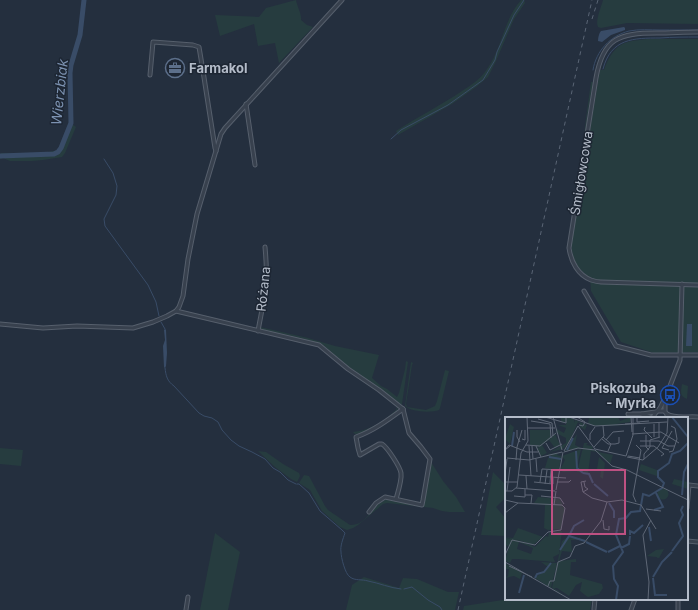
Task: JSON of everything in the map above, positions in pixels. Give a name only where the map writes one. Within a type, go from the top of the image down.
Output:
[{"type":"street","points":[[0,324],[43,328],[77,326],[132,328],[153,322],[176,311],[183,296],[188,258],[197,214],[216,151],[225,128],[342,0]]},
{"type":"street","name":"Śmigłowcowa","points":[[698,32],[640,33],[627,35],[613,42],[602,55],[598,66],[569,248],[572,261],[577,270],[591,280],[601,282],[698,285]]},
{"type":"street","points":[[150,75],[153,42],[193,45],[199,47],[214,148],[216,151]]},
{"type":"street","points":[[246,104],[255,166]]},
{"type":"street","name":"Różana","points":[[258,330],[266,282],[267,267],[265,247]]},
{"type":"street","points":[[652,417],[665,399],[679,362],[682,284]]},
{"type":"street","points":[[584,291],[616,346],[651,355],[698,355]]},
{"type":"street","points":[[176,311],[319,344],[348,369],[403,409],[409,433],[430,459],[422,505],[385,497],[376,503],[369,512]]},
{"type":"street","points":[[665,399],[666,415]]},
{"type":"street","points":[[396,499],[401,472],[387,448],[382,444],[379,444],[360,454],[356,437],[365,434],[384,423],[403,409]]},
{"type":"street","points":[[628,414],[642,414],[661,410],[666,415]]},
{"type":"street","points":[[642,414],[650,417]]},
{"type":"street","points":[[683,417],[698,417]]},
{"type":"street","points":[[688,496],[689,485],[698,486]]},
{"type":"street","points":[[688,541],[698,542]]},
{"type":"street","points":[[186,610],[188,597]]},
{"type":"street","points":[[594,609],[595,600]]},
{"type":"street","points":[[631,610],[635,600]]},
{"type":"green space","points":[[296,0],[301,20],[307,25],[313,27],[279,63],[275,43],[258,46],[254,24],[220,36],[215,15],[259,17],[266,8]]},
{"type":"green space","points":[[521,0],[524,0],[525,3],[514,19],[488,77],[452,104],[398,135],[396,131],[454,96],[485,73],[492,61],[511,16]]},
{"type":"green space","points":[[603,0],[698,0],[698,24],[627,23],[601,28],[598,27],[597,21]]},
{"type":"green space","points":[[647,39],[698,39],[698,352],[654,353],[621,342],[591,291],[590,277],[577,265],[572,250],[572,238],[600,70],[604,70],[610,57],[619,46],[630,41]]},
{"type":"green space","points":[[591,82],[593,82],[587,117],[586,135],[570,229],[584,138]]},
{"type":"green space","points":[[72,124],[76,127],[62,157],[32,161],[10,161],[3,158],[0,159],[1,153],[44,153],[58,150]]},
{"type":"green space","points":[[260,327],[335,346],[379,355],[372,378],[397,397],[406,361],[408,362],[402,404],[400,405],[350,368],[323,345],[301,338],[260,329]]},
{"type":"green space","points":[[411,362],[413,363],[406,404],[407,407],[426,410],[435,406],[445,370],[449,371],[439,410],[421,411],[412,410],[405,406]]},
{"type":"green space","points":[[682,384],[688,386],[687,399],[682,395]]},
{"type":"green space","points":[[385,398],[398,407],[396,411],[392,416],[372,429],[355,434],[353,432],[376,425],[396,410],[397,407]]},
{"type":"green space","points":[[0,448],[23,450],[21,466],[0,464]]},
{"type":"green space","points":[[258,451],[266,452],[299,473],[300,476],[297,482],[275,467]]},
{"type":"green space","points":[[431,462],[465,512],[449,512],[433,508],[387,503],[383,504],[358,525],[347,530],[340,527],[322,511],[310,490],[299,483],[304,475],[309,476],[328,510],[350,525],[361,522],[379,504],[389,499],[424,505]]},
{"type":"green space","points":[[493,472],[505,484],[505,498],[496,507],[505,518],[505,536],[481,535]]},
{"type":"green space","points":[[215,533],[240,552],[228,610],[200,610]]},
{"type":"green space","points":[[364,577],[399,588],[403,578],[417,579],[448,592],[459,592],[455,610],[346,610],[352,585]]},
{"type":"green space","points":[[505,600],[592,600],[590,610],[463,610],[464,606]]},
{"type":"water","points":[[624,27],[625,30],[611,35],[602,42],[598,41],[601,31]]},
{"type":"water","points":[[687,324],[692,324],[692,346],[686,346]]},
{"type":"water","points":[[165,329],[167,353],[165,368],[163,346],[165,340]]},
{"type":"waterway","name":"Wierzbiak","points":[[0,156],[54,154],[61,148],[71,123],[70,73],[80,35],[84,0]]},
{"type":"waterway","points":[[391,139],[401,130],[448,105],[483,80],[495,60],[497,52],[514,15],[524,0]]},
{"type":"waterway","points":[[593,70],[597,57],[605,45],[622,33],[641,30],[698,30]]},
{"type":"waterway","points":[[603,69],[612,51],[625,42],[641,38],[698,37]]},
{"type":"waterway","points":[[104,159],[113,173],[117,186],[116,195],[104,219],[105,226],[148,285],[156,302],[159,316]]},
{"type":"waterway","points":[[161,322],[165,329]]},
{"type":"waterway","points":[[165,368],[168,380],[199,413],[218,422],[222,430],[231,440],[239,446],[265,459],[273,468],[280,472],[288,480],[296,484]]},
{"type":"waterway","points":[[297,484],[309,493],[320,511],[345,533],[341,550],[346,573],[354,579],[366,580],[401,589]]},
{"type":"waterway","points":[[404,589],[412,587],[442,610]]},
{"type":"railway","points":[[458,610],[592,0]]},
{"type":"railway","points":[[592,19],[598,0]]},
{"type":"place","name":"Farmakol","points":[[175,68]]},
{"type":"place","name":"Piskozuba - Myrka","points":[[670,395]]}]
